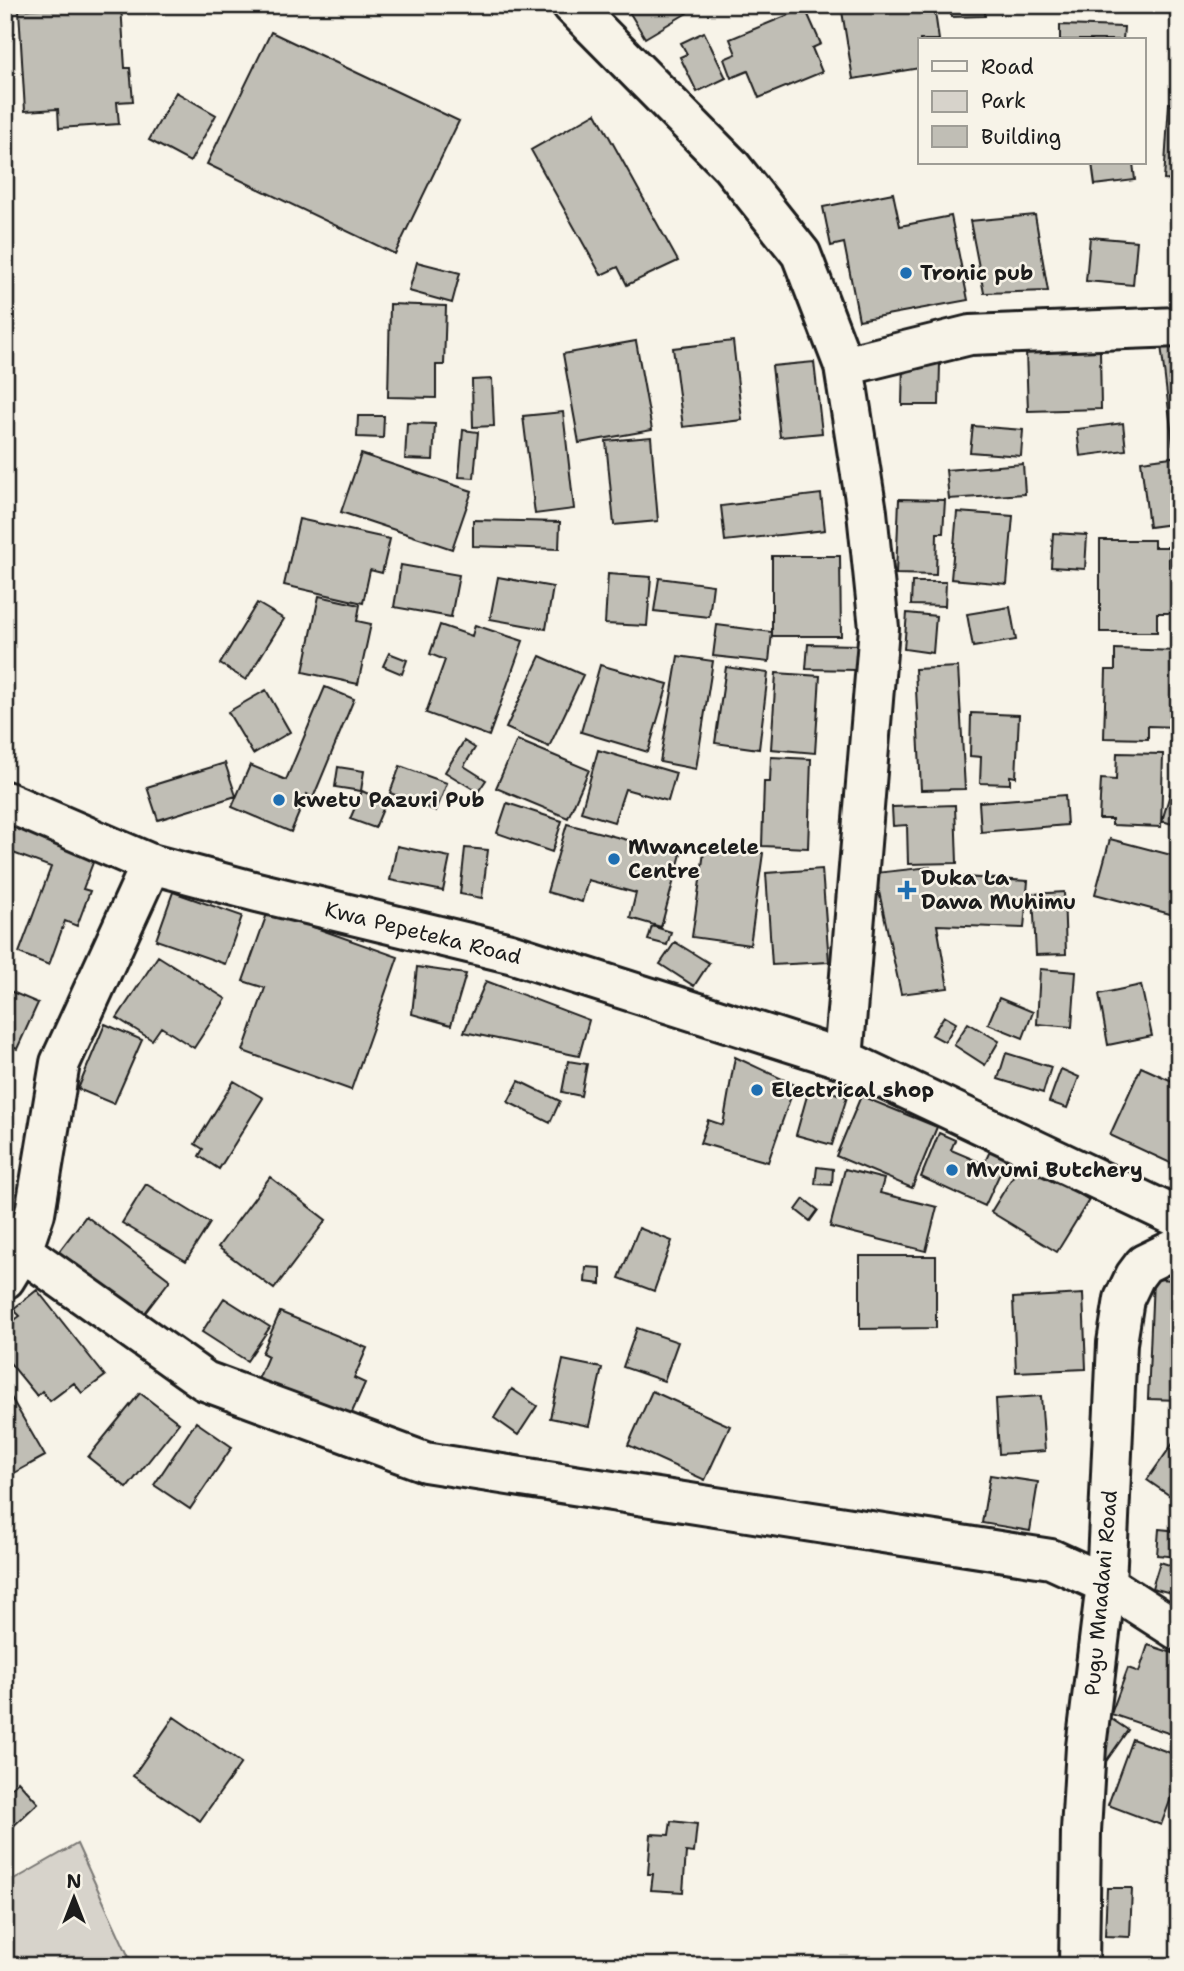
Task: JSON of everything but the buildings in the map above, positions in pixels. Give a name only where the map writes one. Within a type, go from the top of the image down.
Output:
[{"type":"street","points":[[572,5],[731,166],[801,254],[844,366],[871,537],[879,628],[843,1059]]},
{"type":"street","points":[[844,366],[970,335],[1179,327]]},
{"type":"street","name":"Kwa Pepeteka Road","points":[[5,801],[151,864],[510,953],[843,1059],[1179,1218]]},
{"type":"street","points":[[151,864],[60,1063],[35,1213],[14,1265],[205,1381],[425,1462],[1051,1559],[1106,1584],[1179,1631]]},
{"type":"street","name":"Pugu Mnadani Road","points":[[1079,1966],[1081,1831],[1086,1747],[1106,1584],[1117,1343],[1124,1299],[1135,1276],[1144,1264],[1179,1247]]},
{"type":"green space","points":[[77,1844],[133,1966],[5,1966],[5,1885]]},
{"type":"place","name":"Tronic pub","points":[[906,273]]},
{"type":"place","name":"kwetu Pazuri Pub","points":[[279,800]]},
{"type":"place","name":"Mwancelele Centre","points":[[614,859]]},
{"type":"place","name":"Duka La Dawa Muhimu","points":[[907,890]]},
{"type":"place","name":"Electrical shop","points":[[757,1090]]},
{"type":"place","name":"Mvumi Butchery","points":[[952,1170]]}]
